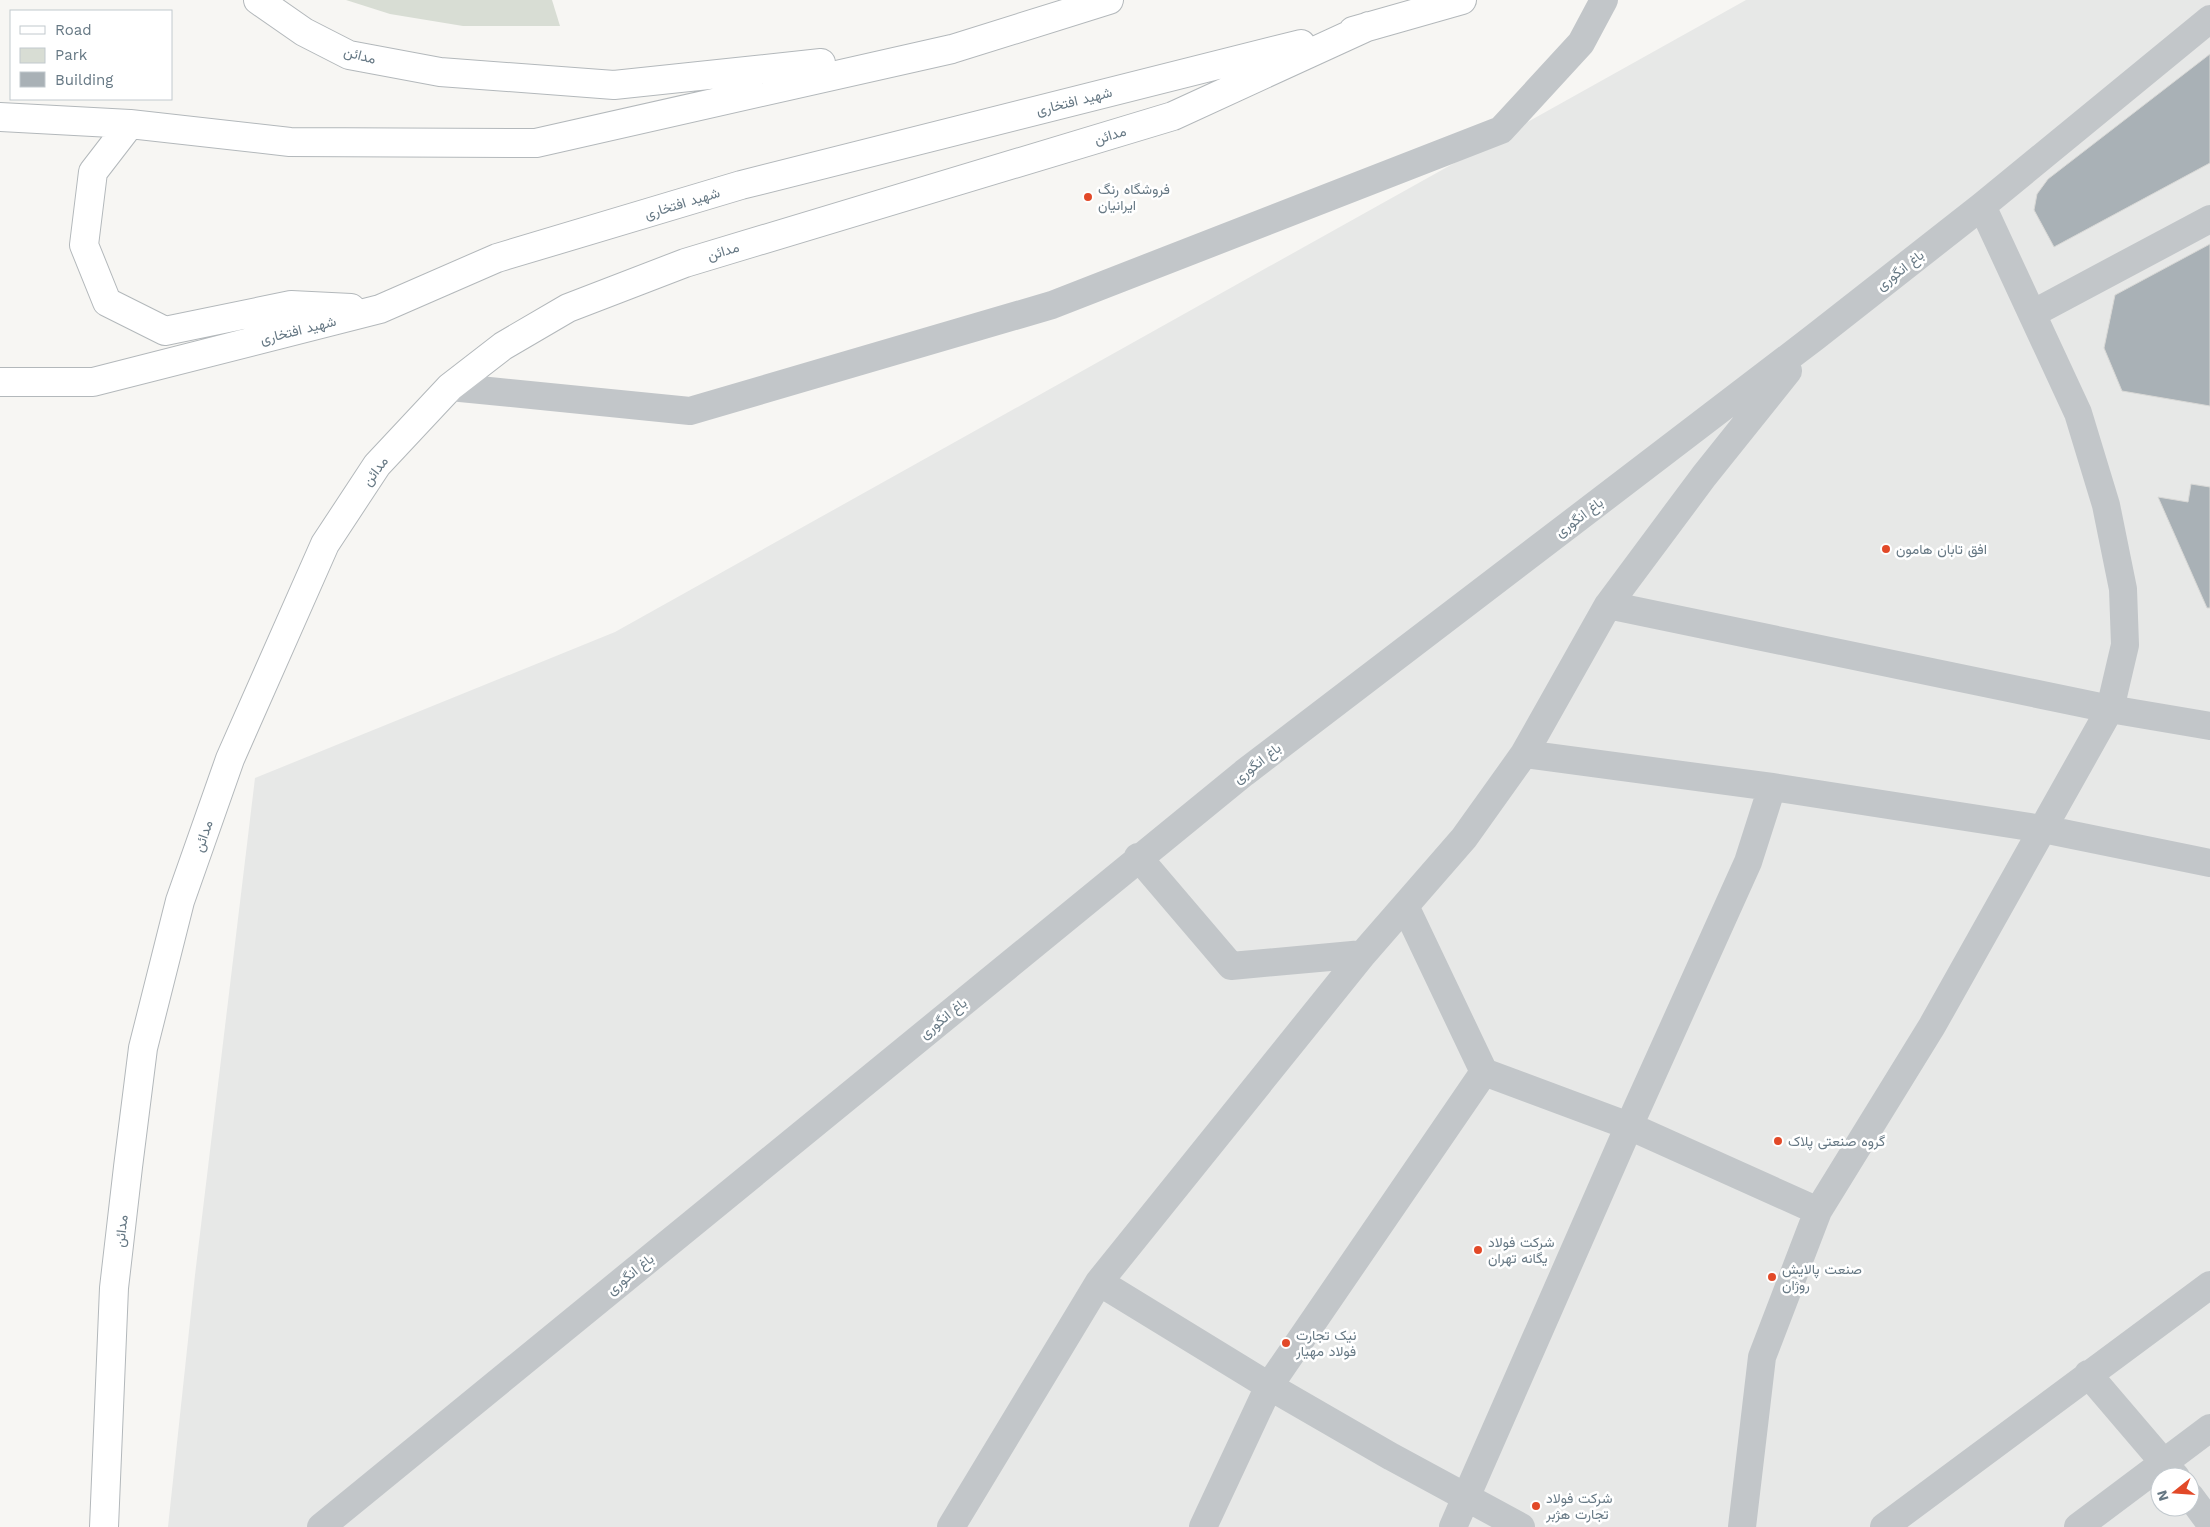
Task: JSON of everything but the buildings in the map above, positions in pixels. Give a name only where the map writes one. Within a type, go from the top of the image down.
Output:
[{"type":"main road","name":"مدائن","points":[[258,0],[304,32],[349,55],[440,72],[614,85],[952,49]]},
{"type":"main road","points":[[0,117],[130,124],[290,142],[536,143],[952,49],[1109,0]]},
{"type":"main road","points":[[1369,26],[1462,0]]},
{"type":"main road","name":"مدائن","points":[[104,1527],[114,1288],[128,1167],[143,1048],[180,901],[230,759],[325,544],[377,465],[450,388],[504,346],[568,308],[685,263],[1173,116],[1369,26]]},
{"type":"main road","name":"شهید افتخاری","points":[[0,382],[93,382],[380,309],[497,258],[741,186],[1369,26]]},
{"type":"main road","points":[[130,124],[93,172],[84,245],[106,302],[165,331],[291,305],[380,309]]},
{"type":"street","points":[[450,388],[690,411],[1052,305],[1501,130],[1581,43],[1604,0]]},
{"type":"street","name":"باغ انگوری","points":[[321,1527],[1138,857],[1252,767],[1815,338],[1982,206],[2210,19]]},
{"type":"street","points":[[1742,1527],[1762,1357],[1818,1211],[1932,1026],[2110,709],[2125,645],[2123,589],[2120,570],[2106,505],[2078,413],[1982,206]]},
{"type":"street","points":[[2032,314],[2210,219]]},
{"type":"street","points":[[951,1527],[1099,1282],[1363,954],[1464,838],[1524,754],[1608,605],[1704,476],[1815,338]]},
{"type":"street","points":[[1608,605],[2110,709],[2210,726]]},
{"type":"street","points":[[1524,754],[1772,787],[2044,829],[2210,863]]},
{"type":"street","points":[[1453,1527],[1629,1126],[1748,862],[1772,787]]},
{"type":"street","points":[[1138,857],[1231,966],[1363,954]]},
{"type":"street","points":[[1405,906],[1484,1072],[1629,1126],[1818,1211]]},
{"type":"street","points":[[1203,1527],[1269,1386],[1484,1072]]},
{"type":"street","points":[[1099,1282],[1269,1386],[1392,1457],[1468,1496],[1521,1527]]},
{"type":"street","points":[[1884,1527],[2210,1285]]},
{"type":"street","points":[[2088,1374],[2168,1467]]},
{"type":"street","points":[[2172,1467],[2210,1428]]},
{"type":"street","points":[[2078,1527],[2150,1482]]},
{"type":"street","points":[[2200,1510],[2210,1523]]},
{"type":"shaded area","points":[[1746,0],[2210,0],[2210,1527],[168,1527],[195,1275],[255,778],[615,632]]},
{"type":"green space","points":[[346,0],[552,0],[560,26],[463,26],[390,14]]},
{"type":"place","name":"فروشگاه رنگ ایرانیان","points":[[1088,197]]},
{"type":"place","name":"افق تابان هامون","points":[[1886,549]]},
{"type":"place","name":"گروه صنعتی پلاک","points":[[1778,1141]]},
{"type":"place","name":"شرکت فولاد یگانه تهران","points":[[1478,1250]]},
{"type":"place","name":"صنعت پالایش روژان","points":[[1772,1277]]},
{"type":"place","name":"نیک تجارت فولاد مهیار","points":[[1286,1343]]},
{"type":"place","name":"شرکت فولاد تجارت هژبر","points":[[1536,1506]]}]
